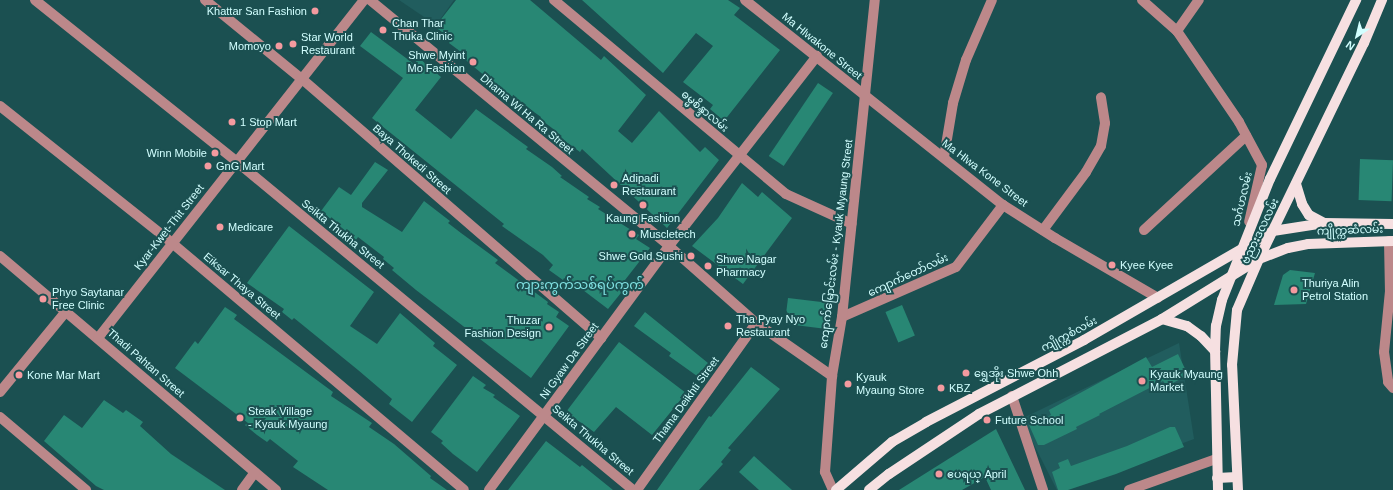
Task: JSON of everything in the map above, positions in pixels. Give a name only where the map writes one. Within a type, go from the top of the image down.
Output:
[{"type":"main road","name":"ဗညားဒလလမ်း","points":[[1218,490],[1216,459],[1215,351],[1216,326],[1222,300],[1242,246],[1270,179],[1356,0]]},
{"type":"main road","name":"ဗညားဒလလမ်း","points":[[1238,490],[1233,334],[1237,310],[1259,259],[1364,43],[1382,0]]},
{"type":"main road","points":[[1296,184],[1305,209],[1324,223]]},
{"type":"main road","name":"ကျိုက္ကစံလမ်း","points":[[834,490],[855,471],[899,438],[1158,298],[1242,246],[1273,231],[1324,223]]},
{"type":"main road","name":"ကျိုက္ကဆံလမ်း","points":[[1324,223],[1393,224]]},
{"type":"main road","name":"ကျိုက္ကဆံလမ်း","points":[[1259,259],[1288,248],[1308,244],[1391,241]]},
{"type":"main road","points":[[869,490],[889,474],[979,414],[1162,319],[1232,274],[1259,259]]},
{"type":"main road","points":[[1162,319],[1187,326],[1201,336],[1215,351]]},
{"type":"main road","points":[[1217,478],[1237,477]]},
{"type":"street","name":"Seikta Thukha Street","points":[[35,0],[237,162],[633,490]]},
{"type":"street","name":"Baya Thokedi Street","points":[[205,0],[302,79],[601,338]]},
{"type":"street","name":"Kyar-Kwet-Thit Street","points":[[98,338],[364,0]]},
{"type":"street","name":"Dhama Wi Ha Ra Street","points":[[370,0],[669,246],[756,323],[832,376]]},
{"type":"street","name":"ဓမ္မစိန္ဒာလမ်း","points":[[554,0],[786,194],[852,224]]},
{"type":"street","name":"Ma Hlwakone Street","points":[[745,0],[865,95]]},
{"type":"street","name":"ကျောက်မြောင်းလမ်း - Kyauk Myaung Street","points":[[834,490],[825,472],[832,376],[842,317],[876,0]]},
{"type":"street","points":[[944,157],[958,89],[966,60],[992,0]]},
{"type":"street","name":"သင်္ဂဟလမ်း","points":[[1142,0],[1176,31],[1246,136],[1262,165],[1242,246]]},
{"type":"street","points":[[1176,31],[1200,0]]},
{"type":"street","name":"Ni Gyaw Da Street","points":[[489,490],[669,246],[817,56]]},
{"type":"street","name":"Ma Hlwa Kone Street","points":[[865,95],[1003,205],[1158,298]]},
{"type":"street","points":[[1043,230],[1086,172],[1101,146],[1105,123],[1100,97]]},
{"type":"street","name":"Eiksar Thaya Street","points":[[0,106],[172,243],[464,490]]},
{"type":"street","points":[[1144,230],[1246,136]]},
{"type":"street","name":"ကျောက်တော်လမ်း","points":[[842,317],[956,267],[1003,205]]},
{"type":"street","points":[[1391,241],[1390,319],[1384,352],[1388,382],[1393,388]]},
{"type":"street","name":"Thadi Pahtan Street","points":[[0,256],[67,310],[276,490]]},
{"type":"street","points":[[0,392],[67,310]]},
{"type":"street","name":"Thama Deikhti Street","points":[[637,490],[756,323]]},
{"type":"street","points":[[1012,396],[1043,490]]},
{"type":"street","points":[[0,417],[86,490]]},
{"type":"street","points":[[1129,490],[1216,459]]},
{"type":"street","points":[[242,490],[255,472]]},
{"type":"shaded area","points":[[399,0],[454,0],[436,25]]},
{"type":"shaded area","name":"Kyauk Myaung Market","points":[[1179,343],[1194,439],[1057,490],[1021,419]]},
{"type":"building","points":[[456,0],[530,0],[601,60],[604,56],[646,95],[618,131],[632,143],[659,111],[700,152],[705,147],[719,160],[667,228],[582,149],[580,152],[554,133],[556,131],[540,119],[541,117],[496,85],[463,58],[465,55],[449,43],[452,39],[435,27]]},
{"type":"building","points":[[582,0],[728,0],[740,8],[734,15],[780,50],[724,121],[710,109],[713,105],[683,82],[713,46],[696,33],[663,73]]},
{"type":"building","points":[[371,32],[414,64],[419,58],[441,77],[415,110],[451,139],[476,109],[528,147],[526,149],[552,167],[562,176],[560,177],[589,197],[587,199],[600,207],[598,209],[639,235],[636,239],[650,248],[625,280],[629,283],[608,309],[579,287],[564,278],[563,280],[549,270],[553,265],[543,255],[502,226],[504,224],[372,118],[403,78],[360,46]]},
{"type":"building","points":[[818,83],[833,93],[784,166],[769,156]]},
{"type":"building","points":[[1360,159],[1393,160],[1392,201],[1359,200]]},
{"type":"building","points":[[375,162],[388,170],[362,203],[362,207],[402,232],[424,201],[450,221],[448,223],[498,260],[495,263],[548,302],[547,304],[559,312],[556,317],[569,326],[531,378],[416,290],[392,270],[394,268],[383,259],[384,257],[358,237],[356,240],[321,211],[339,187],[351,195]]},
{"type":"building","points":[[742,183],[758,197],[762,192],[792,218],[743,284],[692,246],[718,218]]},
{"type":"building","points":[[289,226],[374,292],[350,326],[377,344],[400,313],[435,343],[433,346],[457,365],[412,422],[389,404],[392,399],[358,370],[294,318],[292,320],[282,312],[284,309],[247,283]]},
{"type":"building","name":"Thuriya Alin Petrol Station","points":[[1290,270],[1315,273],[1306,304],[1274,305],[1283,275]]},
{"type":"building","points":[[788,298],[828,303],[825,329],[785,324]]},
{"type":"building","points":[[902,305],[915,335],[898,342],[885,312]]},
{"type":"building","points":[[225,307],[237,315],[234,319],[333,392],[331,396],[372,423],[369,427],[394,444],[431,476],[430,478],[447,490],[328,490],[293,467],[298,461],[270,439],[267,442],[257,435],[245,425],[248,423],[175,368],[195,341],[198,344]]},
{"type":"building","points":[[645,312],[708,363],[697,376],[669,356],[671,353],[634,326]]},
{"type":"building","points":[[619,342],[686,393],[652,435],[616,407],[594,432],[566,412]]},
{"type":"building","points":[[1178,354],[1188,375],[1171,384],[1166,385],[1163,381],[1099,414],[1100,415],[1076,427],[1077,429],[1044,445],[1038,445],[1029,425],[1051,415],[1049,410],[1146,357],[1152,367]]},
{"type":"building","points":[[751,367],[780,389],[728,448],[731,450],[721,462],[723,464],[699,490],[657,490],[709,416],[711,417]]},
{"type":"building","points":[[473,376],[486,385],[483,388],[495,395],[493,397],[520,416],[477,472],[453,454],[441,443],[443,441],[431,432]]},
{"type":"building","points":[[104,400],[123,413],[126,410],[143,422],[140,426],[171,454],[225,490],[104,490],[96,486],[44,441],[64,415],[82,428]]},
{"type":"building","points":[[1170,427],[1175,427],[1184,447],[1116,474],[1068,490],[1058,490],[1052,472],[1060,468],[1058,463],[1068,459],[1071,466],[1127,446]]},
{"type":"building","points":[[996,429],[1025,490],[991,490],[985,477],[962,490],[899,490]]},
{"type":"building","points":[[546,441],[580,467],[582,465],[613,490],[508,490]]},
{"type":"building","points":[[754,456],[792,490],[759,490],[739,472]]},
{"type":"place","name":"Khattar San Fashion","points":[[315,11]]},
{"type":"place","name":"Chan Thar Thuka Clinic","points":[[383,30]]},
{"type":"place","name":"Star World Restaurant","points":[[293,44]]},
{"type":"place","name":"Momoyo","points":[[279,46]]},
{"type":"place","name":"Shwe Myint Mo Fashion","points":[[473,62]]},
{"type":"place","name":"1 Stop Mart","points":[[232,122]]},
{"type":"place","name":"Winn Mobile","points":[[215,153]]},
{"type":"place","name":"GnG Mart","points":[[208,166]]},
{"type":"place","name":"Adipadi Restaurant","points":[[614,185]]},
{"type":"place","name":"Kaung Fashion","points":[[643,205]]},
{"type":"place","name":"Medicare","points":[[220,227]]},
{"type":"place","name":"Muscletech","points":[[632,234]]},
{"type":"place","name":"Shwe Gold Sushi","points":[[691,256]]},
{"type":"place","name":"Kyee Kyee","points":[[1112,265]]},
{"type":"place","name":"Shwe Nagar Pharmacy","points":[[708,266]]},
{"type":"place","name":"Thuriya Alin Petrol Station","points":[[1294,290]]},
{"type":"place","name":"Phyo Saytanar Free Clinic","points":[[43,299]]},
{"type":"place","name":"Tha Pyay Nyo Restaurant","points":[[728,326]]},
{"type":"place","name":"Thuzar Fashion Design","points":[[549,327]]},
{"type":"place","name":"ရွှေအိုး Shwe Ohh","points":[[966,373]]},
{"type":"place","name":"Kone Mar Mart","points":[[19,375]]},
{"type":"place","name":"Kyauk Myaung Market","points":[[1142,381]]},
{"type":"place","name":"Kyauk Myaung Store","points":[[848,384]]},
{"type":"place","name":"KBZ","points":[[941,388]]},
{"type":"place","name":"Steak Village - Kyauk Myaung","points":[[240,418]]},
{"type":"place","name":"Future School","points":[[987,420]]},
{"type":"place","name":"ဧပရယ္ April","points":[[939,474]]},
{"type":"district","name":"ကျားကွက်သစ်ရပ်ကွက်","points":[[580,285]]}]
